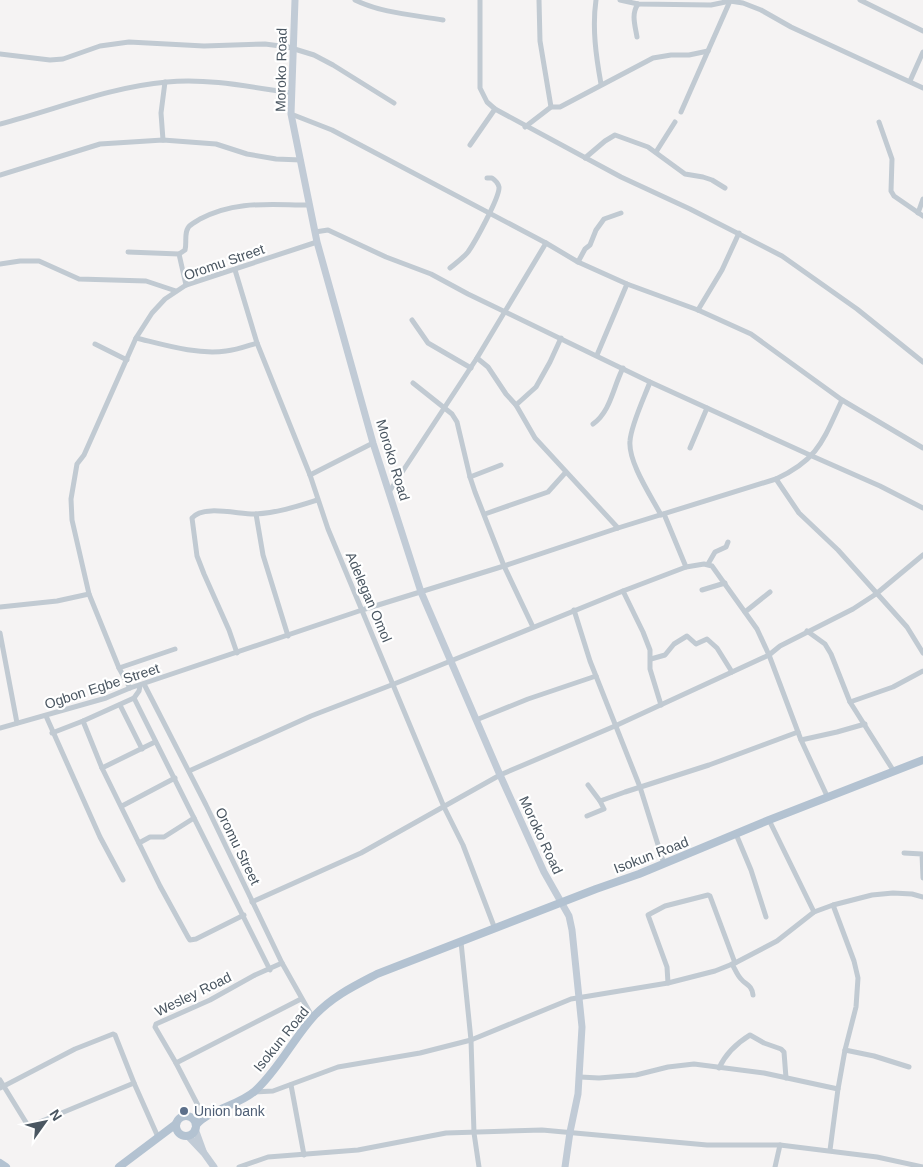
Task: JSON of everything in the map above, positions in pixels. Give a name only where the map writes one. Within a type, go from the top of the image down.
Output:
[{"type":"main road","name":"Isokun Road","points":[[204,1117],[232,1106],[254,1092],[268,1077],[313,1018],[342,992],[378,974],[664,864],[893,770],[923,760]]},
{"type":"main road","points":[[119,1167],[160,1137],[182,1117],[204,1117]]},
{"type":"main road","points":[[189,1117],[193,1120],[196,1127]]},
{"type":"main road","points":[[160,1137],[192,1134],[204,1117]]},
{"type":"main road","points":[[176,1124],[176,1129],[184,1135]]},
{"type":"main road","points":[[0,1163],[6,1167]]},
{"type":"street","name":"Moroko Road","points":[[295,0],[291,114],[302,160],[317,242],[373,443],[421,592],[544,872],[569,916],[582,1027],[580,1077],[565,1167]]},
{"type":"street","points":[[355,0],[390,10],[443,20]]},
{"type":"street","points":[[480,0],[480,88],[487,102],[495,109],[585,158],[782,256],[857,309],[923,362]]},
{"type":"street","points":[[539,0],[540,41],[551,107]]},
{"type":"street","points":[[596,0],[594,12],[596,53],[601,84]]},
{"type":"street","points":[[620,0],[638,4],[672,2],[711,5],[730,1],[743,3],[923,88]]},
{"type":"street","points":[[860,0],[923,31]]},
{"type":"street","points":[[680,112],[730,1]]},
{"type":"street","points":[[637,36],[634,10],[638,4]]},
{"type":"street","points":[[720,4],[726,11]]},
{"type":"street","points":[[0,54],[50,60],[64,59],[100,46],[129,42],[204,46],[265,44],[288,47],[314,55],[394,103]]},
{"type":"street","points":[[525,126],[551,107],[560,107],[653,58],[671,55],[690,56],[708,51]]},
{"type":"street","points":[[910,81],[923,52]]},
{"type":"street","points":[[163,140],[161,114],[165,82]]},
{"type":"street","points":[[0,124],[102,94],[165,82],[207,82],[292,92]]},
{"type":"street","points":[[470,145],[495,109]]},
{"type":"street","points":[[291,114],[332,130],[546,243],[578,262],[627,284],[698,310],[751,334],[842,400],[923,448]]},
{"type":"street","points":[[656,152],[675,122]]},
{"type":"street","points":[[879,122],[892,159],[891,191],[894,196],[921,215],[923,199]]},
{"type":"street","points":[[585,158],[615,135],[639,142],[685,174],[712,180],[725,188]]},
{"type":"street","points":[[0,175],[100,144],[163,140],[216,144],[247,154],[276,159],[302,160]]},
{"type":"street","points":[[450,268],[467,252],[489,214],[498,193],[499,187],[497,182],[492,178],[487,178]]},
{"type":"street","points":[[128,252],[180,254],[185,250],[186,230],[190,225],[214,212],[227,208],[249,204],[309,205]]},
{"type":"street","points":[[578,262],[604,219],[621,213]]},
{"type":"street","points":[[315,232],[328,230],[386,257],[431,274],[650,382],[880,486],[923,508]]},
{"type":"street","points":[[698,310],[722,270],[739,233]]},
{"type":"street","name":"Oromu Street","points":[[88,594],[70,511],[70,499],[77,464],[84,455],[136,338],[152,313],[165,299],[186,285],[317,242]]},
{"type":"street","points":[[389,492],[478,358],[546,243]]},
{"type":"street","points":[[180,254],[186,285]]},
{"type":"street","points":[[0,264],[39,261],[79,278],[146,282],[176,292]]},
{"type":"street","name":"Adelegan Omol","points":[[236,270],[257,343],[310,475],[317,500],[444,807],[464,845],[495,928]]},
{"type":"street","points":[[597,355],[627,284]]},
{"type":"street","points":[[412,320],[428,343],[471,368]]},
{"type":"street","points":[[136,338],[178,348],[218,352],[257,343]]},
{"type":"street","points":[[516,405],[536,387],[561,338]]},
{"type":"street","points":[[95,344],[126,360]]},
{"type":"street","points":[[478,358],[488,367],[506,394],[516,405],[535,438],[618,528]]},
{"type":"street","points":[[593,424],[606,409],[623,368]]},
{"type":"street","points":[[650,382],[631,432],[630,446],[640,475],[663,515],[686,567]]},
{"type":"street","points":[[413,383],[452,414],[460,429],[470,477],[504,566],[533,627]]},
{"type":"street","points":[[317,500],[291,508],[256,514],[229,511],[198,513],[192,518],[197,556],[229,630],[236,652],[362,610],[776,479],[789,473],[812,456],[821,444],[842,400]]},
{"type":"street","points":[[690,448],[708,408]]},
{"type":"street","points":[[310,475],[373,443]]},
{"type":"street","points":[[470,477],[501,465]]},
{"type":"street","points":[[485,514],[548,492],[566,472]]},
{"type":"street","points":[[776,479],[799,512],[838,550],[907,627],[923,653]]},
{"type":"street","points":[[256,514],[263,555],[288,636]]},
{"type":"street","points":[[708,564],[715,552],[726,547],[728,542]]},
{"type":"street","points":[[252,902],[361,853],[500,775],[615,726],[769,655],[780,646],[876,594],[923,555]]},
{"type":"street","points":[[189,771],[281,729],[574,610],[686,567],[708,564],[712,566],[756,629],[769,655],[801,740],[828,798]]},
{"type":"street","points":[[702,590],[724,583]]},
{"type":"street","points":[[623,591],[650,650],[650,669],[661,704]]},
{"type":"street","points":[[745,612],[770,592]]},
{"type":"street","points":[[0,607],[57,601],[88,594],[119,668],[130,688]]},
{"type":"street","points":[[574,610],[596,676],[640,787],[664,864]]},
{"type":"street","points":[[807,631],[825,644],[831,654],[850,702],[893,770]]},
{"type":"street","points":[[0,633],[17,723]]},
{"type":"street","points":[[651,659],[665,655],[674,644],[687,636],[696,644],[707,639],[717,648],[732,672]]},
{"type":"street","points":[[119,668],[175,649]]},
{"type":"street","name":"Ogbon Egbe Street","points":[[0,728],[106,698],[236,652]]},
{"type":"street","points":[[850,702],[893,687],[923,671]]},
{"type":"street","points":[[476,720],[528,699],[596,676]]},
{"type":"street","points":[[52,733],[83,722],[134,698],[142,685]]},
{"type":"street","name":"Oromu Street","points":[[142,685],[189,771],[282,964],[313,1018]]},
{"type":"street","points":[[134,698],[270,970]]},
{"type":"street","points":[[120,705],[142,748]]},
{"type":"street","points":[[46,716],[100,837],[123,880]]},
{"type":"street","points":[[83,722],[102,768],[174,914],[190,940],[196,939],[244,915]]},
{"type":"street","points":[[801,740],[865,724]]},
{"type":"street","points":[[600,801],[709,765],[798,732]]},
{"type":"street","points":[[102,768],[155,742]]},
{"type":"street","points":[[122,806],[175,778]]},
{"type":"street","points":[[587,816],[604,809],[588,785]]},
{"type":"street","points":[[139,843],[150,837],[164,837],[194,818]]},
{"type":"street","points":[[769,820],[814,912]]},
{"type":"street","points":[[736,834],[751,870],[766,917]]},
{"type":"street","points":[[904,852],[922,854],[923,878]]},
{"type":"street","points":[[254,1092],[273,1092],[338,1068],[389,1057],[420,1053],[471,1040],[564,1002],[668,983],[716,971],[734,964],[778,941],[814,912],[833,905],[872,895],[893,892],[923,897]]},
{"type":"street","points":[[668,983],[667,967],[648,915],[665,906],[708,895],[710,896],[740,979],[749,985],[753,995]]},
{"type":"street","points":[[830,1150],[845,1050],[856,1007],[858,978],[833,905]]},
{"type":"street","points":[[461,942],[471,1040],[474,1132],[479,1167]]},
{"type":"street","name":"Wesley Road","points":[[204,1117],[155,1027],[156,1024],[210,1000],[255,975],[282,964]]},
{"type":"street","points":[[176,1063],[302,999]]},
{"type":"street","points":[[2,1087],[76,1049],[110,1034],[115,1035],[134,1083],[160,1137]]},
{"type":"street","points":[[719,1068],[730,1051],[750,1035],[784,1052],[786,1078]]},
{"type":"street","points":[[845,1050],[874,1056],[909,1067]]},
{"type":"street","points":[[580,1077],[628,1076],[668,1067],[694,1064],[764,1073],[838,1089]]},
{"type":"street","points":[[0,1080],[2,1087],[29,1126],[134,1083]]},
{"type":"street","points":[[291,1085],[304,1155]]},
{"type":"street","points":[[196,1127],[204,1153]]},
{"type":"street","points":[[239,1167],[268,1157],[358,1150],[446,1133],[542,1130],[707,1145],[780,1145],[877,1157],[923,1167]]},
{"type":"street","points":[[184,1135],[204,1153],[214,1167]]},
{"type":"street","points":[[775,1167],[780,1145]]},
{"type":"place","name":"Union bank","points":[[184,1111]]}]
